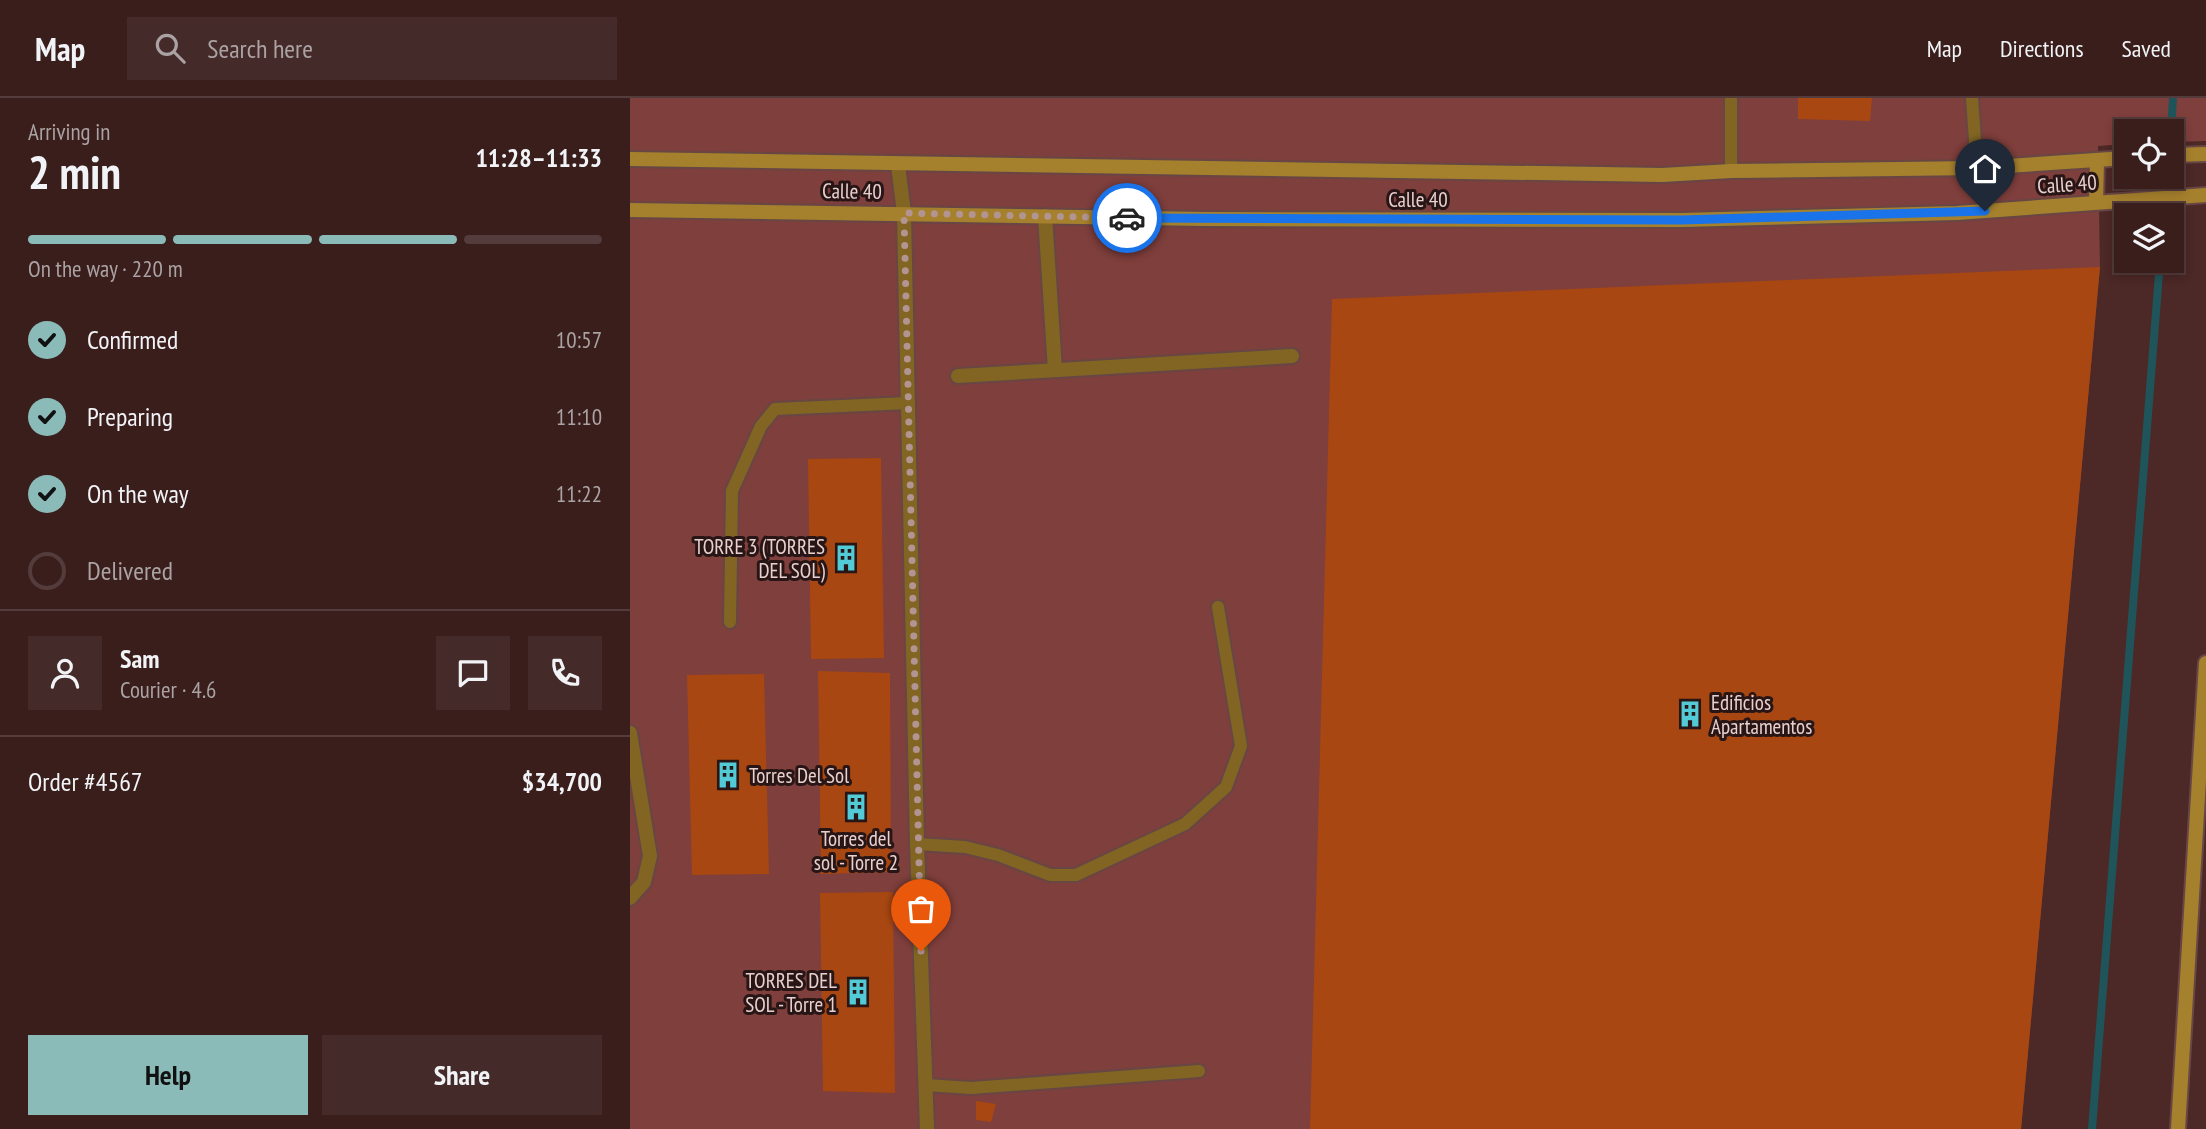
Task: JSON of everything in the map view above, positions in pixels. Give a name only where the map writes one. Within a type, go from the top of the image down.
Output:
[{"type":"main road","points":[[2184,155],[2206,154]]},
{"type":"main road","name":"Calle 40","points":[[630,159],[1662,175],[1731,171],[1977,168],[2114,159]]},
{"type":"main road","points":[[2096,160],[2096,203]]},
{"type":"main road","name":"Calle 40","points":[[630,210],[1682,220],[1957,213],[2206,195]]},
{"type":"main road","points":[[2178,1129],[2206,663]]},
{"type":"street","points":[[898,165],[904,213],[917,844],[928,1129]]},
{"type":"street","points":[[1045,216],[1055,370]]},
{"type":"street","points":[[958,376],[1292,356]]},
{"type":"street","points":[[630,733],[633,775],[650,856],[645,882],[630,898]]},
{"type":"lane","points":[[1731,98],[1731,171]]},
{"type":"lane","points":[[1972,98],[1977,168]]},
{"type":"lane","points":[[730,622],[732,491],[761,426],[775,409],[908,403]]},
{"type":"lane","points":[[917,844],[965,847],[998,855],[1050,875],[1076,875],[1185,824],[1226,787],[1241,746],[1218,607]]},
{"type":"lane","points":[[926,1085],[971,1088],[1199,1071]]},
{"type":"shaded area","points":[[630,98],[2206,98],[2206,141],[2184,142],[2184,119],[2114,119],[2114,145],[2098,146],[2100,267],[2021,1129],[630,1129]]},
{"type":"building","points":[[1798,98],[1872,98],[1870,121],[1798,119]]},
{"type":"building","name":"Edificios Apartamentos","points":[[2100,267],[2021,1129],[1310,1129],[1332,299]]},
{"type":"building","name":"TORRE 3 (TORRES DEL SOL)","points":[[881,458],[884,658],[811,659],[808,459]]},
{"type":"building","name":"Torres del sol - Torre 2","points":[[818,671],[890,673],[891,872],[821,874]]},
{"type":"building","name":"Torres Del Sol","points":[[764,674],[769,874],[692,875],[687,675]]},
{"type":"building","name":"TORRES DEL SOL - Torre 1","points":[[893,892],[895,1093],[823,1091],[820,893]]},
{"type":"building","points":[[976,1101],[996,1104],[991,1122],[976,1120]]},
{"type":"waterway","points":[[2172,119],[2173,98]]},
{"type":"waterway","points":[[2165,203],[2166,189]]},
{"type":"waterway","points":[[2092,1129],[2159,273]]},
{"type":"way so far","points":[[921,951],[904,213],[1127,218]]},
{"type":"place","name":"TORRE 3 (TORRES DEL SOL)","points":[[846,558]]},
{"type":"place","name":"Edificios Apartamentos","points":[[1690,714]]},
{"type":"place","name":"Torres Del Sol","points":[[728,775]]},
{"type":"place","name":"Torres del sol - Torre 2","points":[[856,807]]},
{"type":"place","name":"TORRES DEL SOL - Torre 1","points":[[858,992]]},
{"type":"route","points":[[1127,218],[1682,220],[1985,211]]}]
